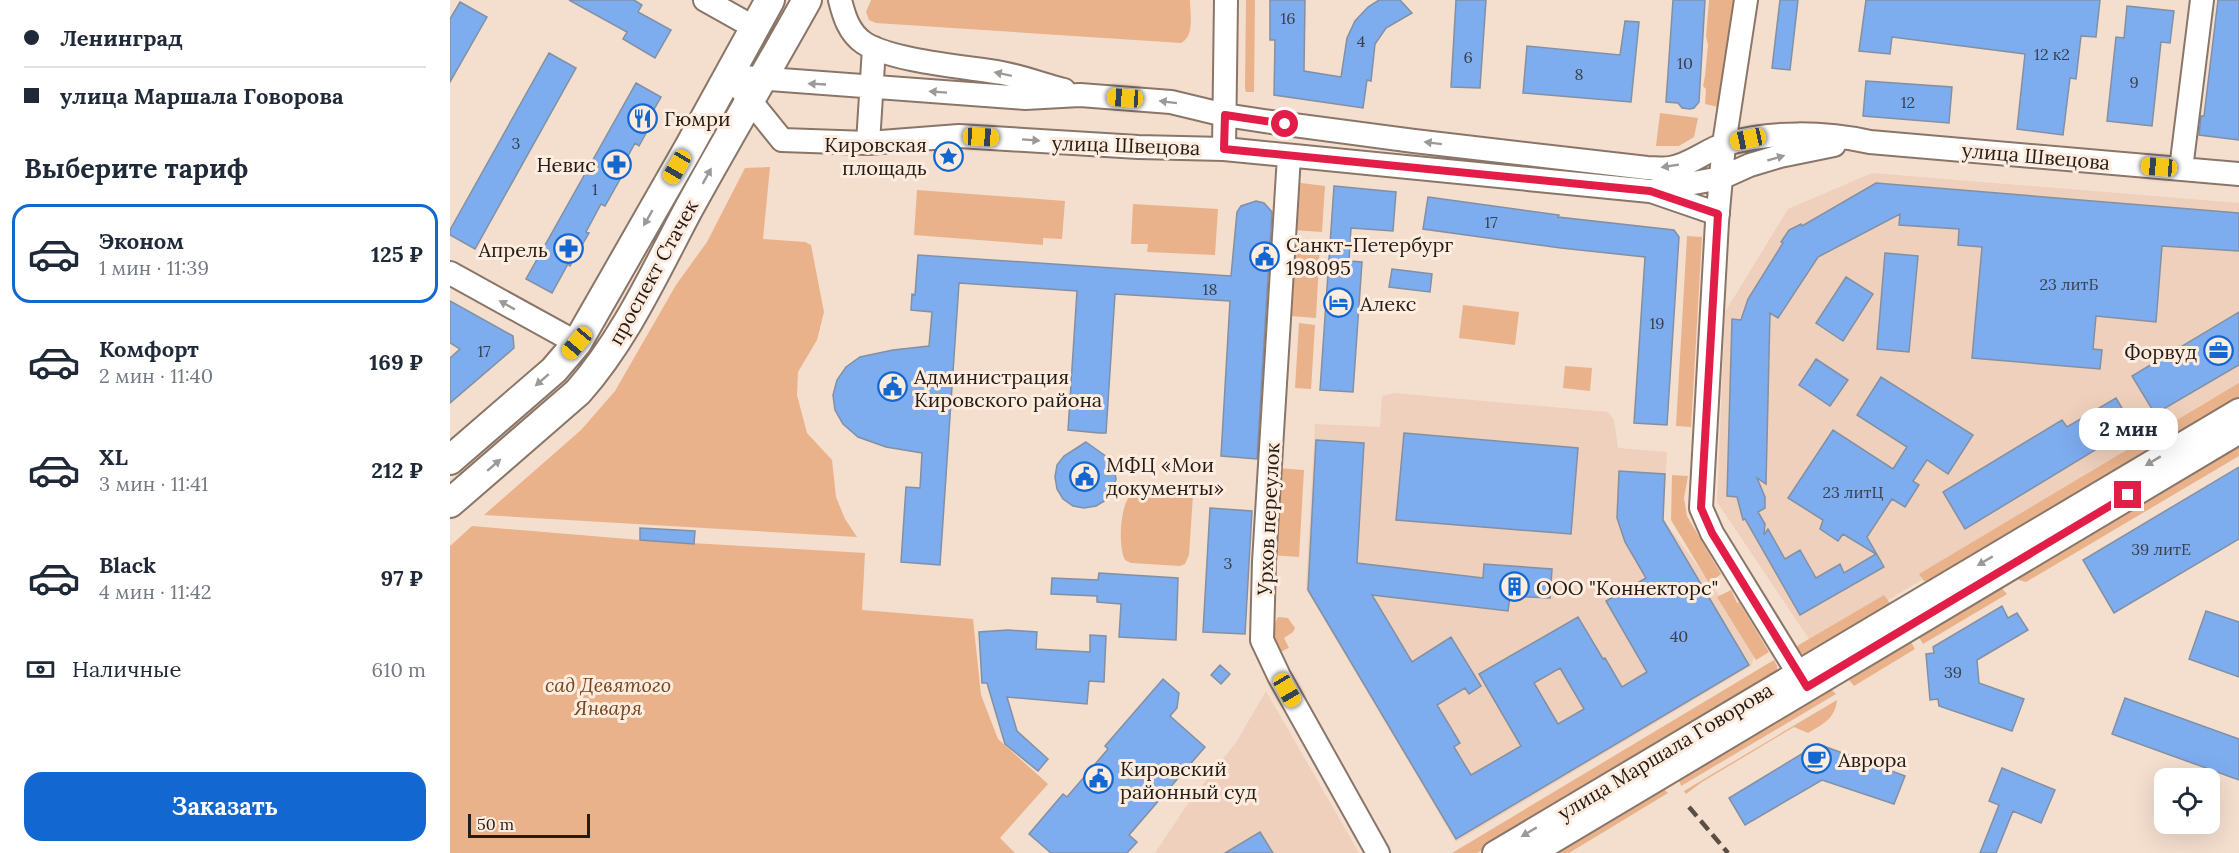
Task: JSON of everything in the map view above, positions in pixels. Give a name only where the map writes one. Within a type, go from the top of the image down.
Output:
[{"type":"main road","name":"проспект Стачек","points":[[450,460],[554,370],[577,343],[770,0]]},
{"type":"main road","name":"проспект Стачек","points":[[450,503],[578,392],[595,372],[627,323],[714,163],[807,0]]},
{"type":"main road","name":"улица Маршала Говорова","points":[[1528,853],[1802,679],[2239,429]]},
{"type":"street","points":[[705,0],[755,28]]},
{"type":"street","points":[[840,0],[844,18],[856,36],[874,48],[908,58],[1005,74],[1080,95]]},
{"type":"street","points":[[1224,149],[1226,0]]},
{"type":"street","points":[[1746,0],[1724,144],[1701,508],[1712,533],[1802,679]]},
{"type":"street","points":[[2181,169],[2202,0]]},
{"type":"street","points":[[868,144],[874,48]]},
{"type":"street","points":[[729,76],[756,90],[872,88],[1025,99],[1080,95],[1171,102],[1225,115]]},
{"type":"street","name":"улица Швецова","points":[[756,90],[782,140],[868,144],[959,136],[1138,147],[1224,149],[1650,191],[1721,178],[1750,165],[1808,149],[1870,142]]},
{"type":"street","name":"улица Швецова","points":[[1225,115],[1414,141],[1647,168],[1671,168],[1689,162],[1724,144],[1748,139],[1802,134],[2239,174]]},
{"type":"street","name":"Урхов переулок","points":[[1289,156],[1264,562],[1263,640],[1279,676],[1378,853]]},
{"type":"street","points":[[1650,191],[1718,214]]},
{"type":"street","points":[[450,273],[577,343]]},
{"type":"street","name":"улица Маршала Говорова","points":[[1494,853],[1802,679],[2239,410]]},
{"type":"shaded area","points":[[1872,173],[2239,203],[2239,390],[1813,645],[1717,502],[1725,312],[1788,209]]},
{"type":"shaded area","points":[[1394,393],[1608,412],[1614,420],[1618,448],[1667,452],[1663,519],[1757,647],[1751,666],[1456,842],[1306,589],[1315,424],[1380,427],[1382,396]]},
{"type":"shaded area","points":[[1266,691],[1359,853],[1155,853],[1187,805],[1237,741]]},
{"type":"green space","points":[[871,0],[1190,0],[1191,24],[1188,35],[1181,43],[876,23],[869,20],[866,12]]},
{"type":"green space","points":[[1246,0],[1255,0],[1254,92],[1246,92],[1245,88]]},
{"type":"green space","points":[[1709,0],[1736,0],[1718,107],[1705,104],[1706,89],[1703,86],[1708,45],[1706,36]]},
{"type":"green space","points":[[1660,113],[1698,118],[1694,137],[1679,146],[1656,146]]},
{"type":"green space","points":[[770,167],[763,239],[805,242],[811,245],[824,312],[817,340],[798,372],[797,395],[807,433],[832,460],[836,497],[845,519],[857,537],[484,515],[581,430],[615,391],[676,285],[707,242],[745,168]]},
{"type":"green space","points":[[1297,184],[1325,186],[1322,232],[1293,230]]},
{"type":"green space","points":[[917,190],[1065,201],[1062,239],[1043,238],[1043,245],[914,235]]},
{"type":"green space","points":[[1133,204],[1218,209],[1215,255],[1147,252],[1148,244],[1131,244]]},
{"type":"green space","points":[[1687,236],[1702,237],[1691,427],[1676,426]]},
{"type":"green space","points":[[1294,242],[1320,243],[1316,318],[1290,316]]},
{"type":"green space","points":[[1463,305],[1519,312],[1515,345],[1459,338]]},
{"type":"green space","points":[[1299,323],[1315,325],[1311,389],[1295,388]]},
{"type":"green space","points":[[1565,366],[1592,368],[1590,391],[1563,388]]},
{"type":"green space","points":[[2239,383],[2239,399],[1930,583],[1924,581],[1919,574]]},
{"type":"green space","points":[[2239,441],[2239,456],[2026,582],[2019,580],[2017,576]]},
{"type":"green space","points":[[1277,468],[1304,470],[1299,557],[1271,555]]},
{"type":"green space","points":[[1672,475],[1688,476],[1684,498],[1687,516],[1721,574],[1709,583],[1671,520]]},
{"type":"green space","points":[[1142,494],[1193,495],[1189,555],[1185,564],[1180,566],[1131,563],[1125,560],[1121,546],[1124,510],[1129,497]]},
{"type":"green space","name":"сад Девятого Января","points":[[472,526],[640,540],[865,553],[862,610],[973,619],[981,695],[998,739],[1048,784],[1000,838],[1015,853],[450,853],[450,546]]},
{"type":"green space","points":[[1998,584],[2007,594],[1923,644],[1916,632]]},
{"type":"green space","points":[[1731,590],[1769,652],[1756,660],[1717,597]]},
{"type":"green space","points":[[1884,595],[1892,606],[1808,656],[1801,653],[1797,646]]},
{"type":"green space","points":[[1278,617],[1288,618],[1295,628],[1284,638],[1289,648],[1278,653],[1274,635]]},
{"type":"green space","points":[[1908,637],[1915,649],[1854,686],[1849,680],[1848,672]]},
{"type":"green space","points":[[1774,660],[1777,674],[1477,853],[1452,853]]},
{"type":"green space","points":[[1827,685],[1836,694],[1681,786],[1677,774]]},
{"type":"green space","points":[[1837,700],[1831,716],[1808,733],[1794,727],[1686,794],[1684,791]]},
{"type":"green space","points":[[1660,785],[1668,793],[1569,853],[1545,853]]},
{"type":"building","points":[[569,0],[634,0],[642,5],[638,12],[671,30],[655,58],[623,39],[627,32]]},
{"type":"building","points":[[1270,0],[1305,0],[1304,71],[1341,77],[1347,38],[1355,21],[1368,7],[1379,0],[1400,0],[1412,13],[1386,28],[1375,44],[1371,81],[1367,80],[1363,108],[1274,95],[1275,40],[1270,40]]},
{"type":"building","points":[[1456,0],[1486,0],[1480,88],[1451,87]]},
{"type":"building","points":[[1673,0],[1705,0],[1699,102],[1690,109],[1682,108],[1678,103],[1666,102]]},
{"type":"building","points":[[1780,0],[1798,0],[1790,70],[1772,68]]},
{"type":"building","points":[[1866,0],[2100,0],[2096,37],[2081,36],[2076,79],[2070,78],[2063,135],[2017,129],[2025,54],[1892,37],[1890,54],[1859,51]]},
{"type":"building","points":[[2218,0],[2239,0],[2239,140],[2199,135],[2201,116],[2204,116]]},
{"type":"building","points":[[460,2],[487,17],[450,82],[450,19]]},
{"type":"building","points":[[2127,6],[2174,11],[2170,43],[2161,42],[2152,126],[2107,121],[2116,37],[2124,38]]},
{"type":"building","points":[[1625,21],[1639,22],[1631,102],[1523,93],[1527,46],[1620,55]]},
{"type":"building","points":[[549,53],[576,68],[475,249],[450,235],[450,230]]},
{"type":"building","points":[[1866,81],[1952,87],[1949,123],[1863,116]]},
{"type":"building","points":[[636,83],[661,97],[652,113],[656,115],[639,146],[635,143],[619,173],[623,174],[605,206],[601,204],[586,232],[589,233],[552,293],[526,279]]},
{"type":"building","points":[[1876,183],[2239,213],[2239,251],[2162,246],[2156,322],[2096,316],[2093,349],[2102,350],[2100,369],[1972,358],[1982,247],[1958,245],[1959,229],[1899,225],[1900,214],[1818,257],[1778,318],[1770,313],[1766,484],[1757,478],[1765,497],[1765,508],[1758,512],[1765,524],[1764,535],[1768,529],[1785,559],[1800,550],[1816,578],[1840,564],[1844,573],[1876,554],[1843,534],[1838,541],[1820,529],[1823,520],[1788,498],[1833,430],[1893,469],[1907,447],[1857,415],[1881,377],[1973,435],[1948,474],[1927,460],[1913,481],[1919,485],[1905,507],[1892,499],[1867,537],[1884,567],[1800,615],[1745,519],[1743,520],[1737,497],[1727,496],[1732,319],[1741,320],[1748,299],[1789,230],[1801,224],[1802,226]]},
{"type":"building","points":[[1334,186],[1396,192],[1393,231],[1351,228],[1349,261],[1362,262],[1353,392],[1320,390]]},
{"type":"building","points":[[1428,197],[1559,215],[1558,217],[1674,230],[1679,237],[1667,425],[1634,423],[1645,257],[1423,229]]},
{"type":"building","name":"Администрация Кировского района","points":[[1256,201],[1264,203],[1272,212],[1257,459],[1221,456],[1230,301],[1115,294],[1106,433],[1099,433],[1068,430],[1077,291],[959,283],[940,565],[901,562],[906,487],[920,488],[922,453],[886,447],[858,437],[843,424],[835,410],[833,395],[837,380],[846,367],[860,357],[929,346],[932,312],[911,310],[912,294],[915,295],[918,255],[1231,276],[1237,212],[1241,206]]},
{"type":"building","points":[[1885,253],[1918,256],[1909,352],[1877,349]]},
{"type":"building","points":[[1392,269],[1432,274],[1430,292],[1389,287]]},
{"type":"building","points":[[1846,277],[1873,294],[1843,341],[1816,323]]},
{"type":"building","points":[[450,301],[513,336],[514,348],[450,403],[450,358],[460,349],[450,343]]},
{"type":"building","points":[[2239,312],[2239,365],[2155,414],[2132,376]]},
{"type":"building","points":[[1816,359],[1848,380],[1830,406],[1799,385]]},
{"type":"building","points":[[2116,398],[2133,427],[1965,529],[1943,492],[2062,420],[2067,427]]},
{"type":"building","points":[[1404,433],[1578,448],[1571,534],[1396,520]]},
{"type":"building","points":[[1316,440],[1364,443],[1357,563],[1483,578],[1484,564],[1552,569],[1550,598],[1510,596],[1508,611],[1372,595],[1412,662],[1451,637],[1481,686],[1469,694],[1465,688],[1437,705],[1460,743],[1454,747],[1471,775],[1521,746],[1479,674],[1578,617],[1622,687],[1647,672],[1606,601],[1646,578],[1625,542],[1617,518],[1619,471],[1665,474],[1663,520],[1749,665],[1456,839],[1308,590]],"holes":[[[1560,668],[1584,709],[1558,724],[1534,683]]]},
{"type":"building","points":[[1086,442],[1107,457],[1114,467],[1116,479],[1113,490],[1106,500],[1096,506],[1084,508],[1073,506],[1063,499],[1057,489],[1055,477],[1057,465],[1064,456]]},
{"type":"building","points":[[2239,467],[2239,539],[2114,613],[2083,560]]},
{"type":"building","points":[[1210,508],[1252,511],[1245,634],[1203,632]]},
{"type":"building","points":[[640,528],[695,531],[694,544],[640,540]]},
{"type":"building","points":[[1099,573],[1178,578],[1176,640],[1119,637],[1121,604],[1097,602],[1097,596],[1051,594],[1052,578],[1098,580]]},
{"type":"building","points":[[2002,606],[2008,618],[2017,613],[2028,630],[1977,660],[1979,683],[2024,699],[2012,731],[1939,706],[1938,699],[1930,700],[1926,654],[1934,653],[1933,647]]},
{"type":"building","points":[[2206,611],[2239,622],[2239,677],[2189,659]]},
{"type":"building","points":[[1008,630],[1037,632],[1036,649],[1090,652],[1090,635],[1106,636],[1104,682],[1089,681],[1087,704],[1007,697],[1017,731],[1048,759],[1038,771],[1005,744],[987,683],[982,683],[979,632]]},
{"type":"building","points":[[1220,665],[1230,674],[1221,684],[1211,675]]},
{"type":"building","name":"Кировский районный суд","points":[[1163,679],[1179,693],[1177,708],[1170,716],[1205,747],[1129,835],[1137,842],[1127,853],[1051,853],[1029,834],[1063,794],[1067,797],[1108,749],[1105,746]]},
{"type":"building","points":[[2125,698],[2239,739],[2239,780],[2220,773],[2220,768],[2206,768],[2112,734]]},
{"type":"building","points":[[1818,744],[1905,776],[1894,804],[1822,780],[1745,825],[1729,798]]},
{"type":"building","points":[[2002,768],[2055,790],[2041,823],[2013,811],[1996,853],[1980,853],[1999,805],[1989,801]]},
{"type":"building","points":[[1260,832],[1273,853],[1225,853]]},
{"type":"railway","points":[[1689,807],[1728,853]]},
{"type":"place","name":"Гюмри","points":[[643,118]]},
{"type":"place","name":"Кировская площадь","points":[[948,156]]},
{"type":"place","name":"Невис","points":[[617,164]]},
{"type":"place","name":"Апрель","points":[[569,249]]},
{"type":"place","name":"Санкт-Петербург 198095","points":[[1265,256]]},
{"type":"place","name":"Алекс","points":[[1339,303]]},
{"type":"place","name":"Форвуд","points":[[2218,351]]},
{"type":"place","name":"Администрация Кировского района","points":[[893,387]]},
{"type":"place","name":"МФЦ «Мои документы»","points":[[1085,476]]},
{"type":"place","name":"ООО \"Коннекторс\"","points":[[1515,587]]},
{"type":"place","name":"Аврора","points":[[1817,759]]},
{"type":"place","name":"Кировский районный суд","points":[[1099,779]]},
{"type":"route","points":[[1285,124],[1225,115],[1224,149],[1650,191],[1718,214],[1701,508],[1712,533],[1807,687],[2128,495]]}]
